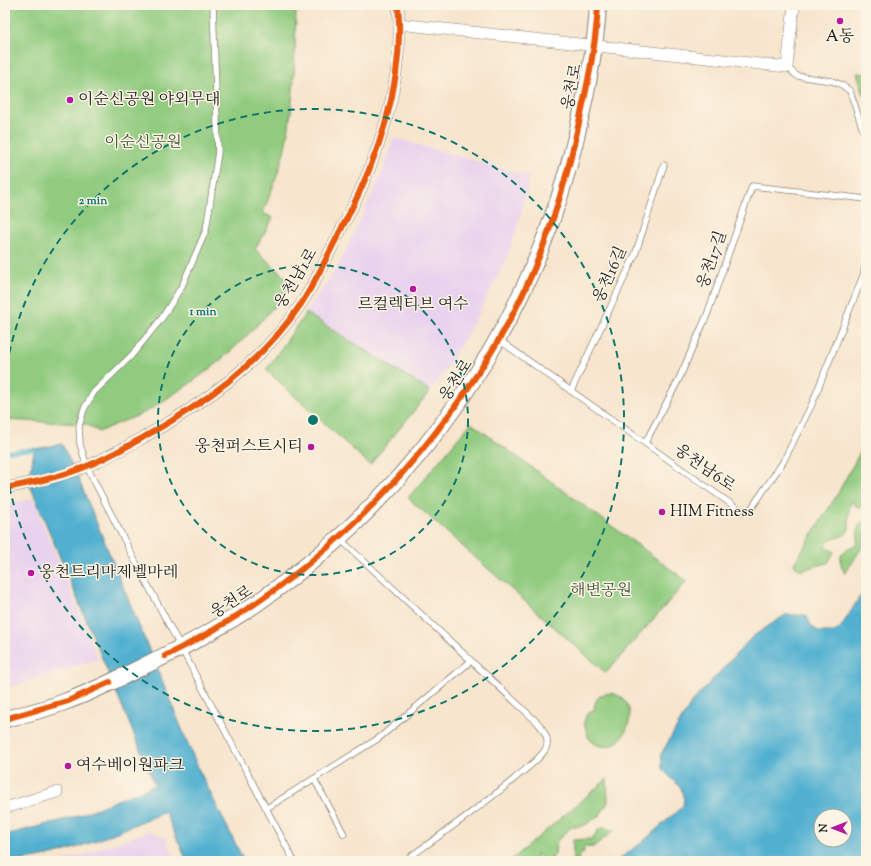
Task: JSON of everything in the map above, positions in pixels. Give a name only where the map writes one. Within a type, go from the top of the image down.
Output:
[{"type":"street","name":"웅천남1로","points":[[5,488],[83,468],[172,421],[213,395],[246,366],[274,338],[301,304],[355,202],[382,137],[396,71],[399,24],[398,5]]},
{"type":"street","name":"웅천로","points":[[5,719],[68,701],[110,682],[180,648],[256,603],[314,560],[339,538],[419,455],[454,410],[499,340],[535,266],[551,225],[575,143],[590,72],[598,5]]},
{"type":"street","points":[[399,24],[594,44],[787,67],[794,5]]},
{"type":"street","points":[[5,808],[57,792]]},
{"type":"lane","points":[[213,5],[218,152],[213,193],[206,230],[182,286],[162,318],[131,356],[94,392],[84,409],[79,426],[80,444],[83,468],[267,808],[294,861]]},
{"type":"lane","points":[[787,67],[797,76],[832,81],[842,85],[850,91],[866,139]]},
{"type":"lane","name":"웅천16길","points":[[571,391],[635,255],[664,165]]},
{"type":"lane","name":"웅천17길","points":[[645,443],[678,381],[707,315],[752,186],[866,200]]},
{"type":"lane","name":"웅천남6로","points":[[499,340],[742,511],[747,512],[751,509],[783,462],[812,404],[832,357],[863,276],[866,263]]},
{"type":"lane","points":[[339,538],[538,723],[546,734],[547,744],[545,751],[525,769],[474,812],[404,861]]},
{"type":"lane","points":[[267,808],[379,738],[471,661]]},
{"type":"lane","points":[[314,779],[344,834]]},
{"type":"shaded area","points":[[394,138],[529,176],[520,218],[507,258],[473,324],[446,369],[430,391],[306,313],[339,264],[383,171]]},
{"type":"shaded area","name":"웅천트리마제벨마레","points":[[33,499],[98,659],[5,689],[5,503]]},
{"type":"shaded area","points":[[149,831],[166,838],[175,861],[58,861],[77,857]]},
{"type":"green space","name":"이순신공원","points":[[5,5],[296,5],[294,74],[289,127],[282,161],[263,213],[273,218],[255,249],[293,285],[265,317],[237,345],[207,371],[144,413],[99,432],[86,424],[5,420]]},
{"type":"green space","points":[[857,73],[866,74],[866,101]]},
{"type":"green space","points":[[306,313],[430,391],[370,465],[266,370]]},
{"type":"green space","name":"해변공원","points":[[471,423],[687,581],[606,673],[408,498]]},
{"type":"green space","points":[[866,441],[864,505],[860,508],[851,502],[849,508],[848,530],[840,537],[831,539],[824,548],[831,549],[834,552],[828,563],[801,570],[793,565],[837,495]]},
{"type":"green space","points":[[866,520],[866,541],[845,574],[841,565],[841,555],[846,550],[857,545],[858,528],[862,522]]},
{"type":"green space","points":[[612,693],[624,699],[629,709],[629,721],[626,732],[618,741],[609,746],[599,745],[588,737],[584,722],[587,713],[594,711],[595,703],[598,698],[604,694]]},
{"type":"green space","points":[[607,779],[608,802],[600,815],[585,825],[570,828],[556,842],[555,854],[551,860],[544,861],[537,853],[535,861],[510,861]]},
{"type":"green space","points":[[603,828],[615,830],[593,847],[584,847],[583,854],[579,854],[580,858],[573,861],[573,840],[592,839],[598,830]]},
{"type":"water","points":[[62,444],[79,480],[198,768],[244,861],[187,861],[165,812],[67,851],[26,860],[5,861],[5,835],[75,817],[155,785],[29,483],[34,449]]},
{"type":"water","points":[[866,587],[866,861],[616,861],[640,844],[683,806],[684,799],[681,788],[662,769],[661,754],[692,702],[752,637],[785,615],[806,615],[811,625],[819,632],[835,632],[841,627]]},
{"type":"waterway","points":[[5,452],[34,449]]},
{"type":"cycle path","points":[[5,488],[47,479],[77,470],[116,452],[167,424],[231,380],[250,363],[286,325],[307,295],[324,263],[358,195],[379,143],[394,89],[398,61],[398,5]]},
{"type":"cycle path","points":[[165,656],[216,628],[265,597],[311,562],[354,523],[395,481],[432,437],[467,390],[512,316],[536,264],[556,210],[572,155],[585,97],[591,66],[598,5]]},
{"type":"cycle path","points":[[5,719],[68,701],[110,682]]},
{"type":"place","name":"A동","points":[[840,21]]},
{"type":"place","name":"이순신공원 야외무대","points":[[70,100]]},
{"type":"place","name":"르컬렉티브 여수","points":[[413,289]]},
{"type":"place","name":"웅천퍼스트시티","points":[[311,447]]},
{"type":"place","name":"HIM Fitness","points":[[662,512]]},
{"type":"place","name":"웅천트리마제벨마레","points":[[31,573]]},
{"type":"place","name":"여수베이원파크","points":[[68,766]]}]
